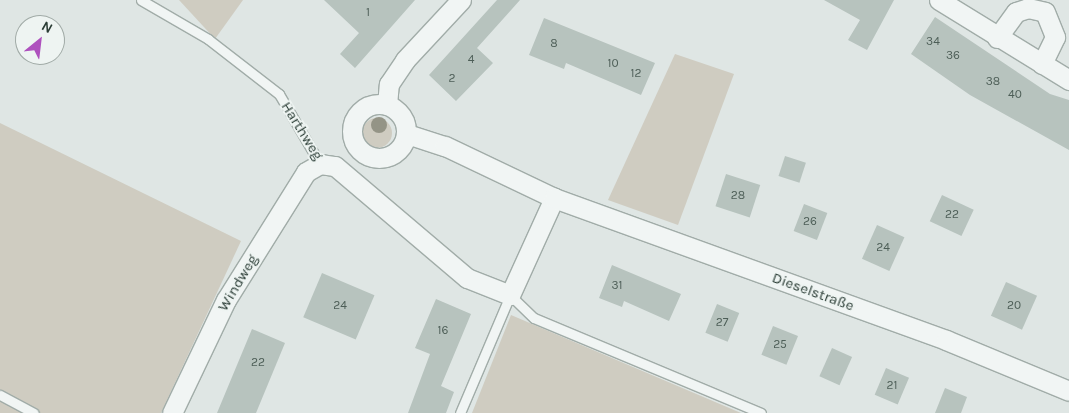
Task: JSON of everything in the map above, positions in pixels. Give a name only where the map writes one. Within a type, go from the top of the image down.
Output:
[{"type":"street","points":[[387,105],[389,84],[405,60],[461,0]]},
{"type":"street","points":[[939,0],[997,38],[1069,80]]},
{"type":"street","points":[[997,38],[1016,12],[1028,8],[1045,12],[1056,37],[1042,64]]},
{"type":"street","points":[[387,105],[400,113],[407,134],[399,150],[384,158],[366,156],[354,143],[355,117],[369,106],[387,105]]},
{"type":"street","name":"Dieselstraße","points":[[407,134],[445,146],[554,198],[946,340],[1069,391]]},
{"type":"street","name":"Harthweg","points":[[320,164],[335,166],[467,278],[510,295]]},
{"type":"street","name":"Windweg","points":[[172,413],[226,300],[306,172],[320,164]]},
{"type":"street","points":[[510,295],[554,198]]},
{"type":"lane","name":"Harthweg","points":[[141,0],[208,39],[280,94],[320,164]]},
{"type":"lane","points":[[460,413],[510,295],[534,318],[761,413]]},
{"type":"lane","points":[[0,395],[34,413]]},
{"type":"shaded area","points":[[179,0],[243,0],[215,39]]},
{"type":"shaded area","points":[[675,54],[734,74],[678,225],[608,200]]},
{"type":"shaded area","points":[[377,118],[383,119],[391,127],[391,139],[383,147],[377,148],[371,147],[363,139],[362,133],[363,127],[371,119]]},
{"type":"shaded area","points":[[0,123],[241,241],[161,413],[0,413]]},
{"type":"shaded area","points":[[511,315],[741,413],[472,413]]},
{"type":"building","points":[[324,0],[415,0],[355,68],[340,54],[359,33]]},
{"type":"building","points":[[497,0],[520,0],[477,48],[493,63],[456,101],[429,75]]},
{"type":"building","points":[[824,0],[894,0],[867,50],[848,40],[860,20]]},
{"type":"building","points":[[935,17],[1050,94],[1069,100],[1069,150],[970,95],[911,54]]},
{"type":"building","points":[[544,18],[655,63],[641,95],[566,63],[564,69],[529,55]]},
{"type":"building","points":[[785,156],[806,163],[799,183],[779,176]]},
{"type":"building","points":[[726,174],[760,185],[750,217],[715,206]]},
{"type":"building","points":[[942,195],[974,210],[961,236],[930,221]]},
{"type":"building","points":[[804,204],[827,213],[817,240],[794,231]]},
{"type":"building","points":[[877,225],[904,237],[889,271],[862,259]]},
{"type":"building","points":[[612,265],[681,294],[669,321],[624,301],[622,307],[599,298]]},
{"type":"building","points":[[322,273],[374,295],[356,339],[303,317]]},
{"type":"building","points":[[1006,282],[1037,296],[1022,330],[991,316]]},
{"type":"building","points":[[436,299],[471,314],[441,386],[454,392],[446,413],[408,413],[430,354],[415,348]]},
{"type":"building","points":[[717,304],[739,313],[728,342],[705,333]]},
{"type":"building","points":[[773,326],[798,336],[786,365],[761,355]]},
{"type":"building","points":[[252,329],[285,343],[256,413],[217,413]]},
{"type":"building","points":[[832,348],[852,357],[839,385],[819,376]]},
{"type":"building","points":[[886,368],[909,378],[898,404],[875,395]]},
{"type":"building","points":[[945,388],[967,397],[961,413],[935,413]]}]
